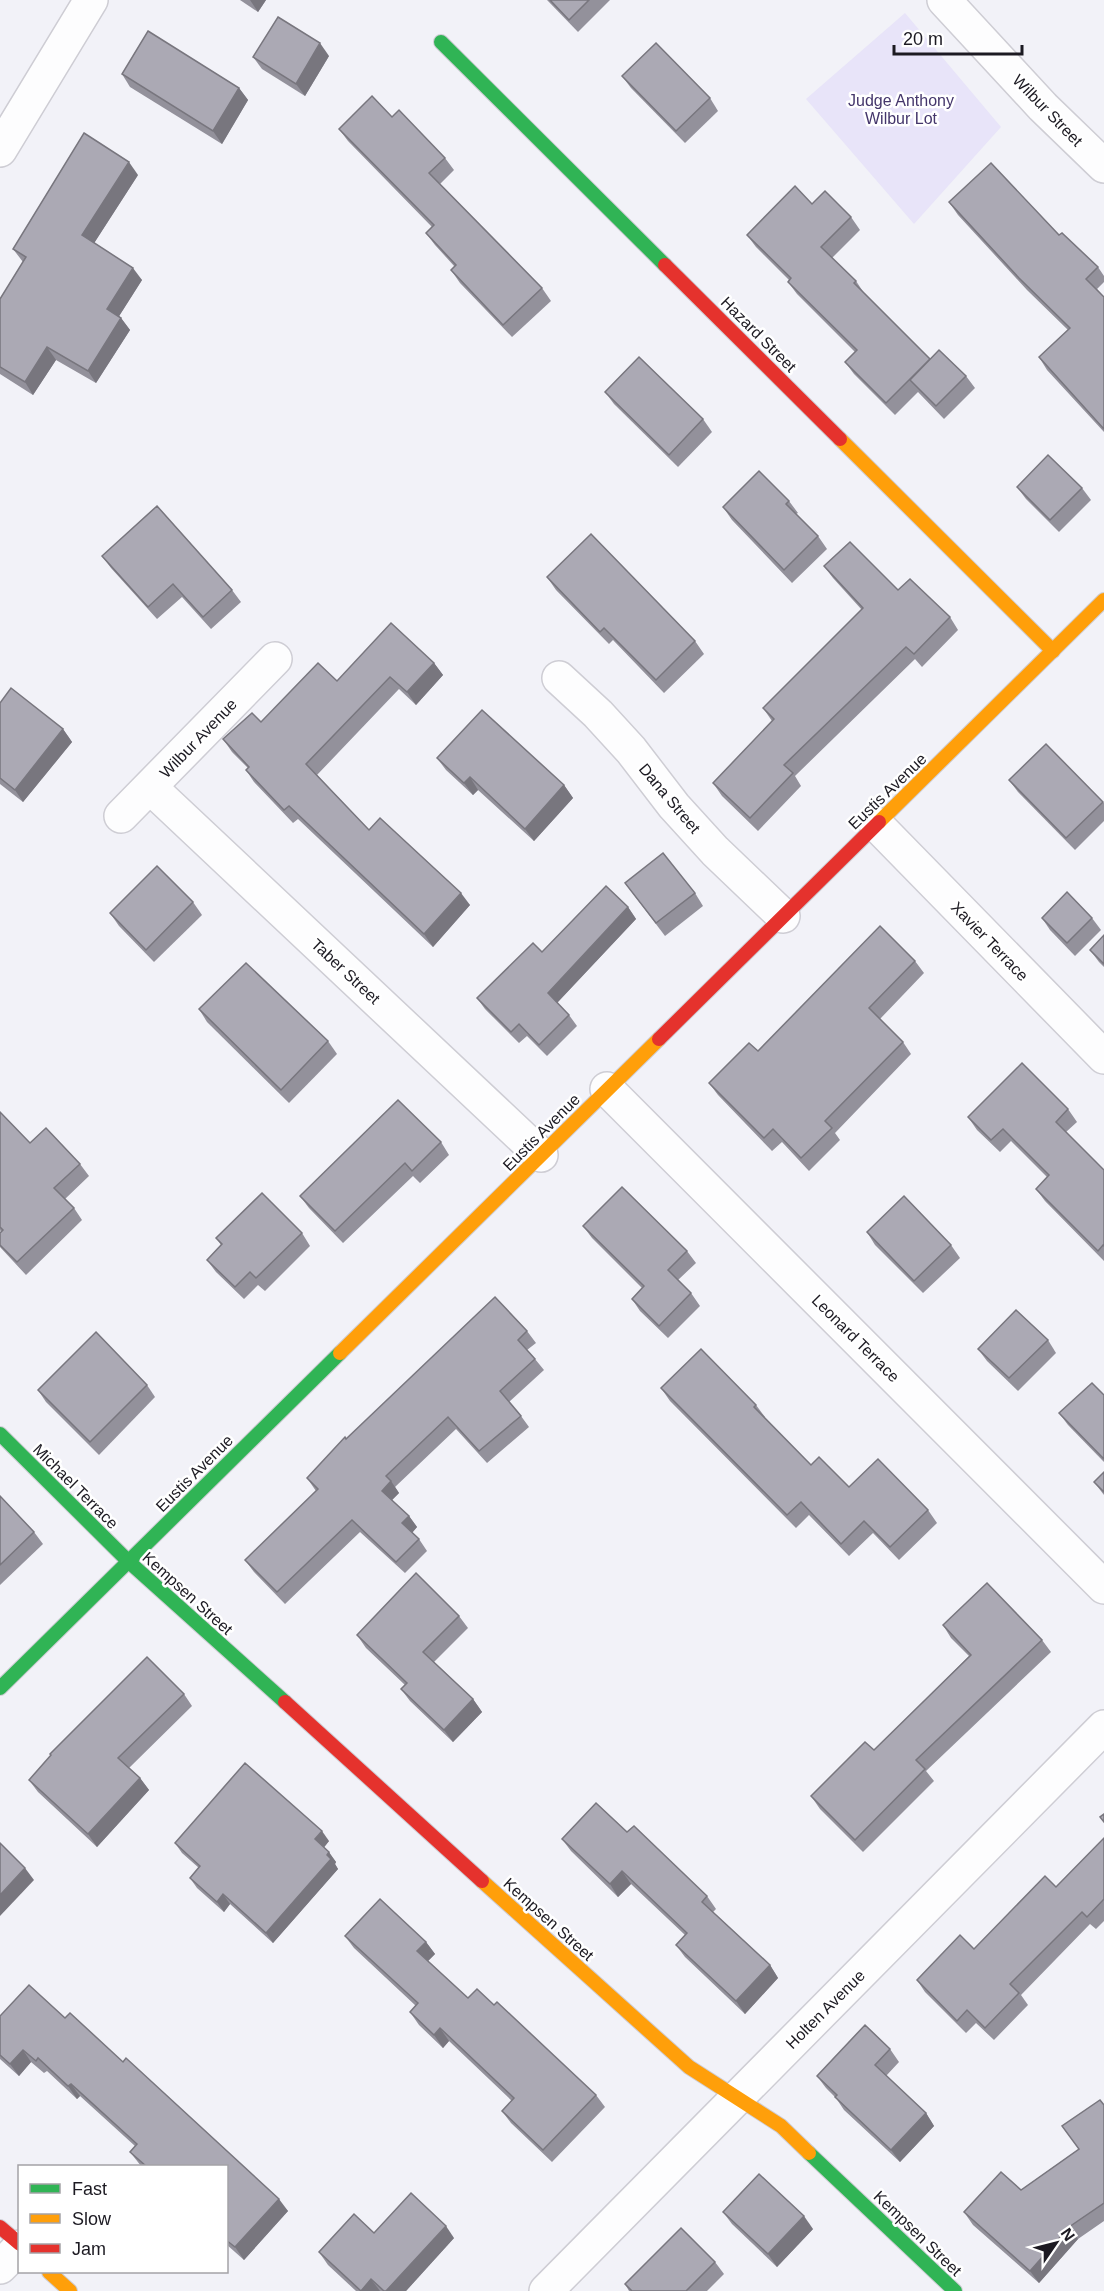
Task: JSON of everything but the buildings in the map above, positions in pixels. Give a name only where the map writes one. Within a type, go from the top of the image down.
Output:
[{"type":"street","points":[[0,150],[91,0]]},
{"type":"street","name":"Wilbur Street","points":[[944,0],[1043,107],[1104,166]]},
{"type":"street","name":"Hazard Street","points":[[441,42],[1053,651]]},
{"type":"street","name":"Eustis Avenue","points":[[0,1688],[1104,600]]},
{"type":"street","name":"Wilbur Avenue","points":[[121,816],[275,659]]},
{"type":"street","name":"Dana Street","points":[[559,678],[598,714],[631,750],[674,806],[715,851],[783,916]]},
{"type":"street","name":"Taber Street","points":[[150,787],[541,1155]]},
{"type":"street","name":"Xavier Terrace","points":[[876,824],[1104,1057]]},
{"type":"street","name":"Leonard Terrace","points":[[608,1089],[1104,1587]]},
{"type":"street","name":"Michael Terrace","points":[[0,1434],[128,1561]]},
{"type":"street","name":"Kempsen Street","points":[[128,1561],[689,2067],[781,2126],[955,2291]]},
{"type":"street","name":"Holten Avenue","points":[[546,2291],[1104,1727]]},
{"type":"street","points":[[0,2227],[18,2244]]},
{"type":"street","points":[[0,2267],[18,2248]]},
{"type":"street","points":[[51,2273],[70,2291]]},
{"type":"green space","name":"Judge Anthony Wilbur Lot","points":[[905,13],[1001,127],[914,224],[806,99]]},
{"type":"traffic: fast","points":[[441,42],[665,265]]},
{"type":"traffic: fast","points":[[0,1688],[340,1353]]},
{"type":"traffic: fast","points":[[0,1434],[128,1561],[285,1702]]},
{"type":"traffic: fast","points":[[809,2153],[955,2291]]},
{"type":"traffic: slow","points":[[840,439],[1053,651]]},
{"type":"traffic: slow","points":[[879,822],[1104,600]]},
{"type":"traffic: slow","points":[[340,1353],[659,1039]]},
{"type":"traffic: slow","points":[[482,1881],[689,2067],[781,2126],[809,2153]]},
{"type":"traffic: slow","points":[[50,2273],[70,2291]]},
{"type":"traffic: jam","points":[[665,265],[840,439]]},
{"type":"traffic: jam","points":[[659,1039],[879,822]]},
{"type":"traffic: jam","points":[[285,1702],[482,1881]]},
{"type":"traffic: jam","points":[[0,2227],[18,2242]]}]
